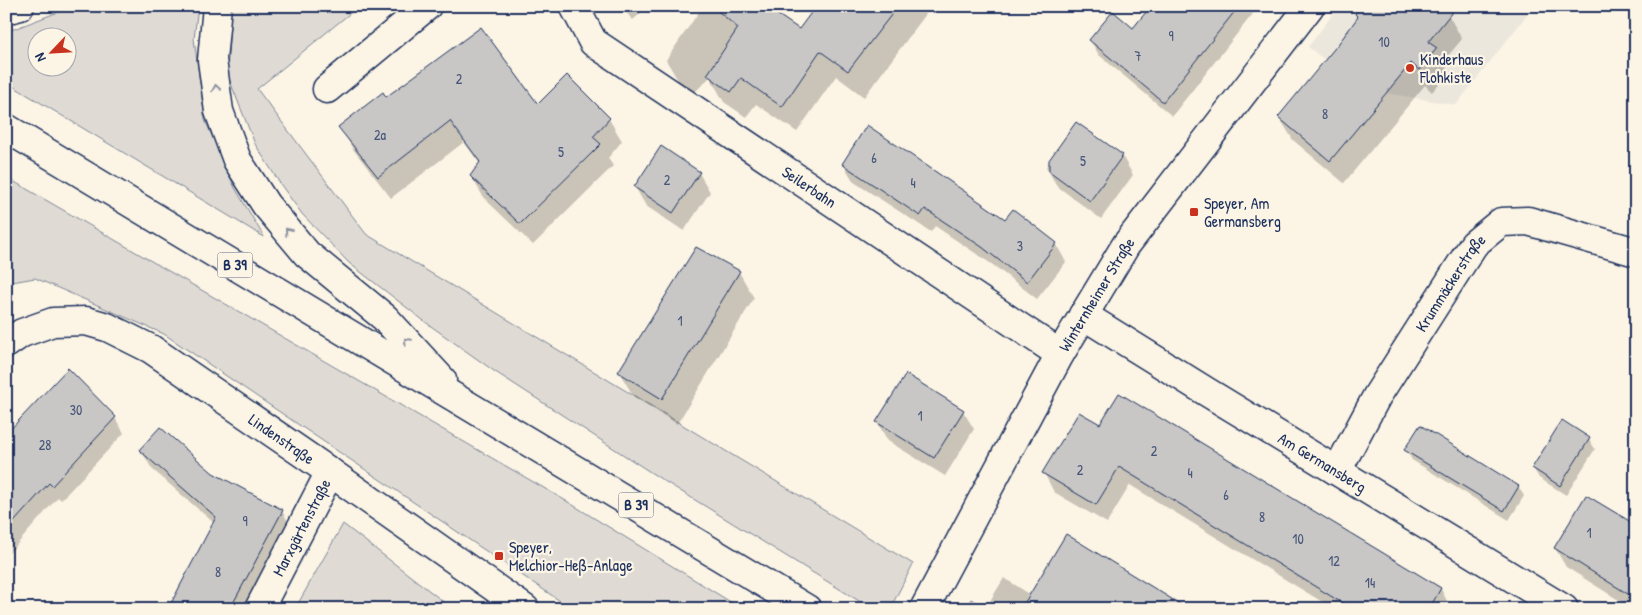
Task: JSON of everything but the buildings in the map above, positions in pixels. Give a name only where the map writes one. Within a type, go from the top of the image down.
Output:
[{"type":"street","points":[[6,10],[20,6]]},
{"type":"street","points":[[217,6],[212,60],[219,111],[237,160],[266,205],[307,254],[385,318],[464,403]]},
{"type":"street","points":[[327,89],[427,6]]},
{"type":"street","name":"Seilerbahn","points":[[574,6],[593,42],[1060,354]]},
{"type":"street","name":"Winternheimer Straße","points":[[924,609],[1060,354],[1126,246],[1310,6]]},
{"type":"street","name":"B 39","points":[[6,128],[807,609]]},
{"type":"street","name":"Krummäckerstraße","points":[[1337,471],[1377,396],[1474,244],[1501,222],[1528,221],[1636,252]]},
{"type":"street","name":"Am Germansberg","points":[[1083,315],[1564,609]]},
{"type":"street","name":"Lindenstraße","points":[[14,338],[53,322],[86,321],[106,327],[151,349],[525,609]]},
{"type":"street","name":"Marxgärtenstraße","points":[[259,609],[330,472]]},
{"type":"shaded area","points":[[74,6],[198,6],[194,39],[205,120],[235,188],[264,237],[6,82],[6,32]]},
{"type":"shaded area","points":[[231,6],[359,6],[257,89],[366,234],[913,564],[890,609],[872,609],[661,479],[494,371],[428,324],[349,263],[302,214],[255,144],[227,74]]},
{"type":"shaded area","name":"Kinderhaus Flohkiste","points":[[1339,6],[1534,6],[1456,105],[1362,89],[1308,47]]},
{"type":"shaded area","points":[[6,177],[568,502],[742,609],[572,609],[164,334],[35,278],[12,282],[6,279]]},
{"type":"shaded area","points":[[343,524],[453,609],[295,609]]},
{"type":"shaded area","points":[[971,599],[987,609],[965,609]]},
{"type":"place","name":"Kinderhaus Flohkiste","points":[[1410,68]]},
{"type":"place","name":"Speyer, Am Germansberg","points":[[1194,212]]},
{"type":"place","name":"Speyer, Melchior-Heß-Anlage","points":[[499,556]]}]
